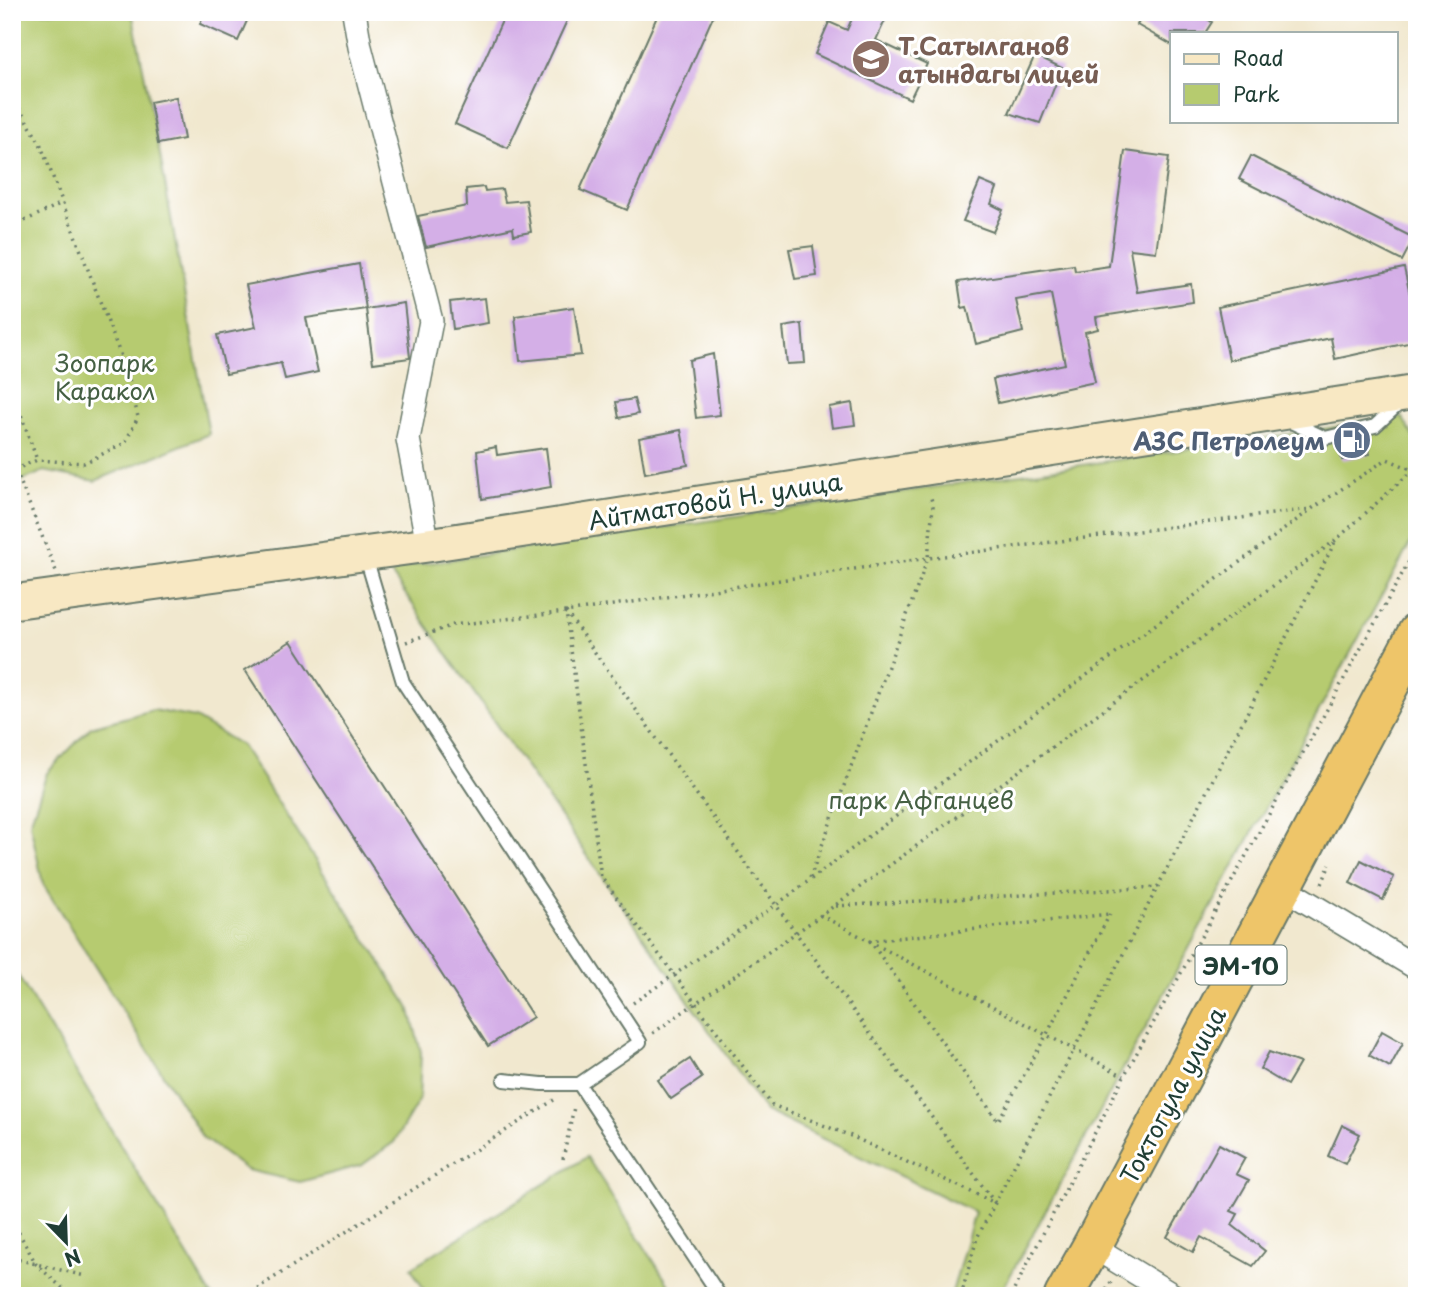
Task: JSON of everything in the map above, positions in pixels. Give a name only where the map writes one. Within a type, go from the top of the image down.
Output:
[{"type":"highway","name":"Токтогула улица","points":[[1064,1296],[1417,633]]},
{"type":"main road","name":"Айтматовой Н. улица","points":[[12,602],[428,545],[1414,392]]},
{"type":"street","points":[[354,12],[360,47],[431,321],[408,439],[428,545]]},
{"type":"street","points":[[1282,887],[1417,968]]},
{"type":"street","points":[[1093,1246],[1174,1296]]},
{"type":"lane","points":[[365,554],[403,682],[640,1042],[579,1084],[504,1080]]},
{"type":"lane","points":[[579,1084],[720,1296]]},
{"type":"path","points":[[12,96],[40,143],[128,375],[138,417],[125,443],[84,463],[37,460],[14,471],[65,596]]},
{"type":"path","points":[[12,227],[62,203]]},
{"type":"path","points":[[12,389],[37,460]]},
{"type":"path","points":[[620,1012],[776,905],[1313,508],[1387,460],[1415,471],[1336,540],[834,906],[640,1042]]},
{"type":"path","points":[[810,880],[928,558],[933,506],[930,494],[924,490]]},
{"type":"path","points":[[393,647],[453,625],[566,612],[928,558],[1313,508]]},
{"type":"path","points":[[961,1296],[977,1238],[1336,540]]},
{"type":"path","points":[[1011,1296],[1124,1076],[1417,547]]},
{"type":"path","points":[[566,612],[796,933],[995,1203]]},
{"type":"path","points":[[566,612],[601,877],[772,1105],[851,1136],[995,1203]]},
{"type":"path","points":[[834,906],[1158,887]]},
{"type":"path","points":[[1110,914],[998,1121],[870,941],[1110,914]]},
{"type":"path","points":[[820,915],[1124,1076]]},
{"type":"path","points":[[563,1159],[579,1084]]},
{"type":"path","points":[[245,1296],[579,1084]]},
{"type":"path","points":[[12,1220],[36,1264],[71,1296]]},
{"type":"path","points":[[12,1258],[85,1276]]},
{"type":"green space","name":"Зоопарк Каракол","points":[[12,12],[132,12],[158,144],[209,434],[95,481],[44,471],[12,485]]},
{"type":"green space","name":"парк Афганцев","points":[[1402,417],[1417,442],[1417,531],[999,1296],[951,1296],[975,1212],[765,1111],[388,569]]},
{"type":"green space","points":[[153,710],[195,718],[242,746],[409,1007],[421,1052],[419,1100],[394,1142],[362,1165],[300,1182],[247,1170],[203,1138],[43,884],[30,823],[47,773],[91,727]]},
{"type":"green space","points":[[12,966],[212,1296],[12,1296]]},
{"type":"green space","points":[[587,1157],[676,1296],[428,1296],[411,1268]]},
{"type":"building","points":[[205,12],[251,12],[238,41],[200,24]]},
{"type":"building","points":[[506,12],[571,12],[508,148],[455,124]]},
{"type":"building","points":[[659,12],[715,12],[627,210],[580,190]]},
{"type":"building","name":"Т.Сатылганов атындагы лицей","points":[[855,12],[889,12],[876,40],[927,64],[910,99],[815,54],[829,22],[847,30]]},
{"type":"building","points":[[1145,12],[1195,12],[1212,22],[1206,32],[1170,32],[1170,44],[1137,25]]},
{"type":"building","points":[[1035,55],[1062,68],[1040,123],[1009,113]]},
{"type":"building","points":[[176,97],[184,139],[158,144],[150,102]]},
{"type":"building","points":[[1125,151],[1169,157],[1156,252],[1130,249],[1137,292],[1191,284],[1193,302],[1096,317],[1098,329],[1085,332],[1095,382],[998,403],[993,379],[1065,364],[1051,294],[1016,300],[1023,332],[976,344],[967,307],[962,308],[958,282],[1074,265],[1075,271],[1109,266]]},
{"type":"building","points":[[1251,156],[1414,238],[1402,261],[1239,179]]},
{"type":"building","points":[[980,181],[997,188],[991,204],[1003,210],[993,232],[963,221]]},
{"type":"building","points":[[484,187],[485,191],[502,189],[505,202],[526,200],[531,232],[514,235],[513,228],[426,247],[418,216],[467,206],[466,189]]},
{"type":"building","points":[[813,246],[817,276],[795,279],[789,249]]},
{"type":"building","points":[[359,264],[366,309],[306,318],[318,372],[285,379],[281,363],[226,374],[217,335],[256,327],[246,285]]},
{"type":"building","points":[[1404,268],[1417,326],[1417,341],[1335,359],[1331,338],[1229,360],[1218,307]]},
{"type":"building","points":[[485,298],[488,323],[453,329],[450,302]]},
{"type":"building","points":[[404,303],[410,358],[373,363],[366,309]]},
{"type":"building","points":[[574,307],[581,355],[520,361],[515,316]]},
{"type":"building","points":[[802,324],[805,363],[787,364],[783,327]]},
{"type":"building","points":[[713,354],[720,415],[696,418],[689,360]]},
{"type":"building","points":[[634,399],[638,414],[619,418],[616,402]]},
{"type":"building","points":[[852,403],[855,425],[832,428],[829,407]]},
{"type":"building","points":[[681,430],[688,465],[645,473],[639,438]]},
{"type":"building","points":[[1367,437],[1370,454],[1342,460],[1338,444]]},
{"type":"building","points":[[496,447],[497,455],[546,448],[551,487],[482,499],[477,451]]},
{"type":"building","points":[[291,641],[533,1017],[488,1046],[245,670]]},
{"type":"building","points":[[1361,860],[1394,877],[1383,900],[1350,883]]},
{"type":"building","points":[[1382,1031],[1403,1043],[1390,1067],[1369,1055]]},
{"type":"building","points":[[1269,1052],[1300,1063],[1287,1085],[1260,1069]]},
{"type":"building","points":[[690,1059],[702,1078],[671,1099],[658,1080]]},
{"type":"building","points":[[1342,1125],[1360,1134],[1345,1164],[1328,1156]]},
{"type":"building","points":[[1219,1144],[1245,1158],[1236,1174],[1249,1180],[1231,1211],[1238,1214],[1232,1225],[1265,1251],[1253,1266],[1201,1237],[1193,1252],[1167,1237]]},
{"type":"place","name":"Т.Сатылганов атындагы лицей","points":[[871,59]]},
{"type":"place","name":"АЗС Петролеум","points":[[1352,440]]}]
